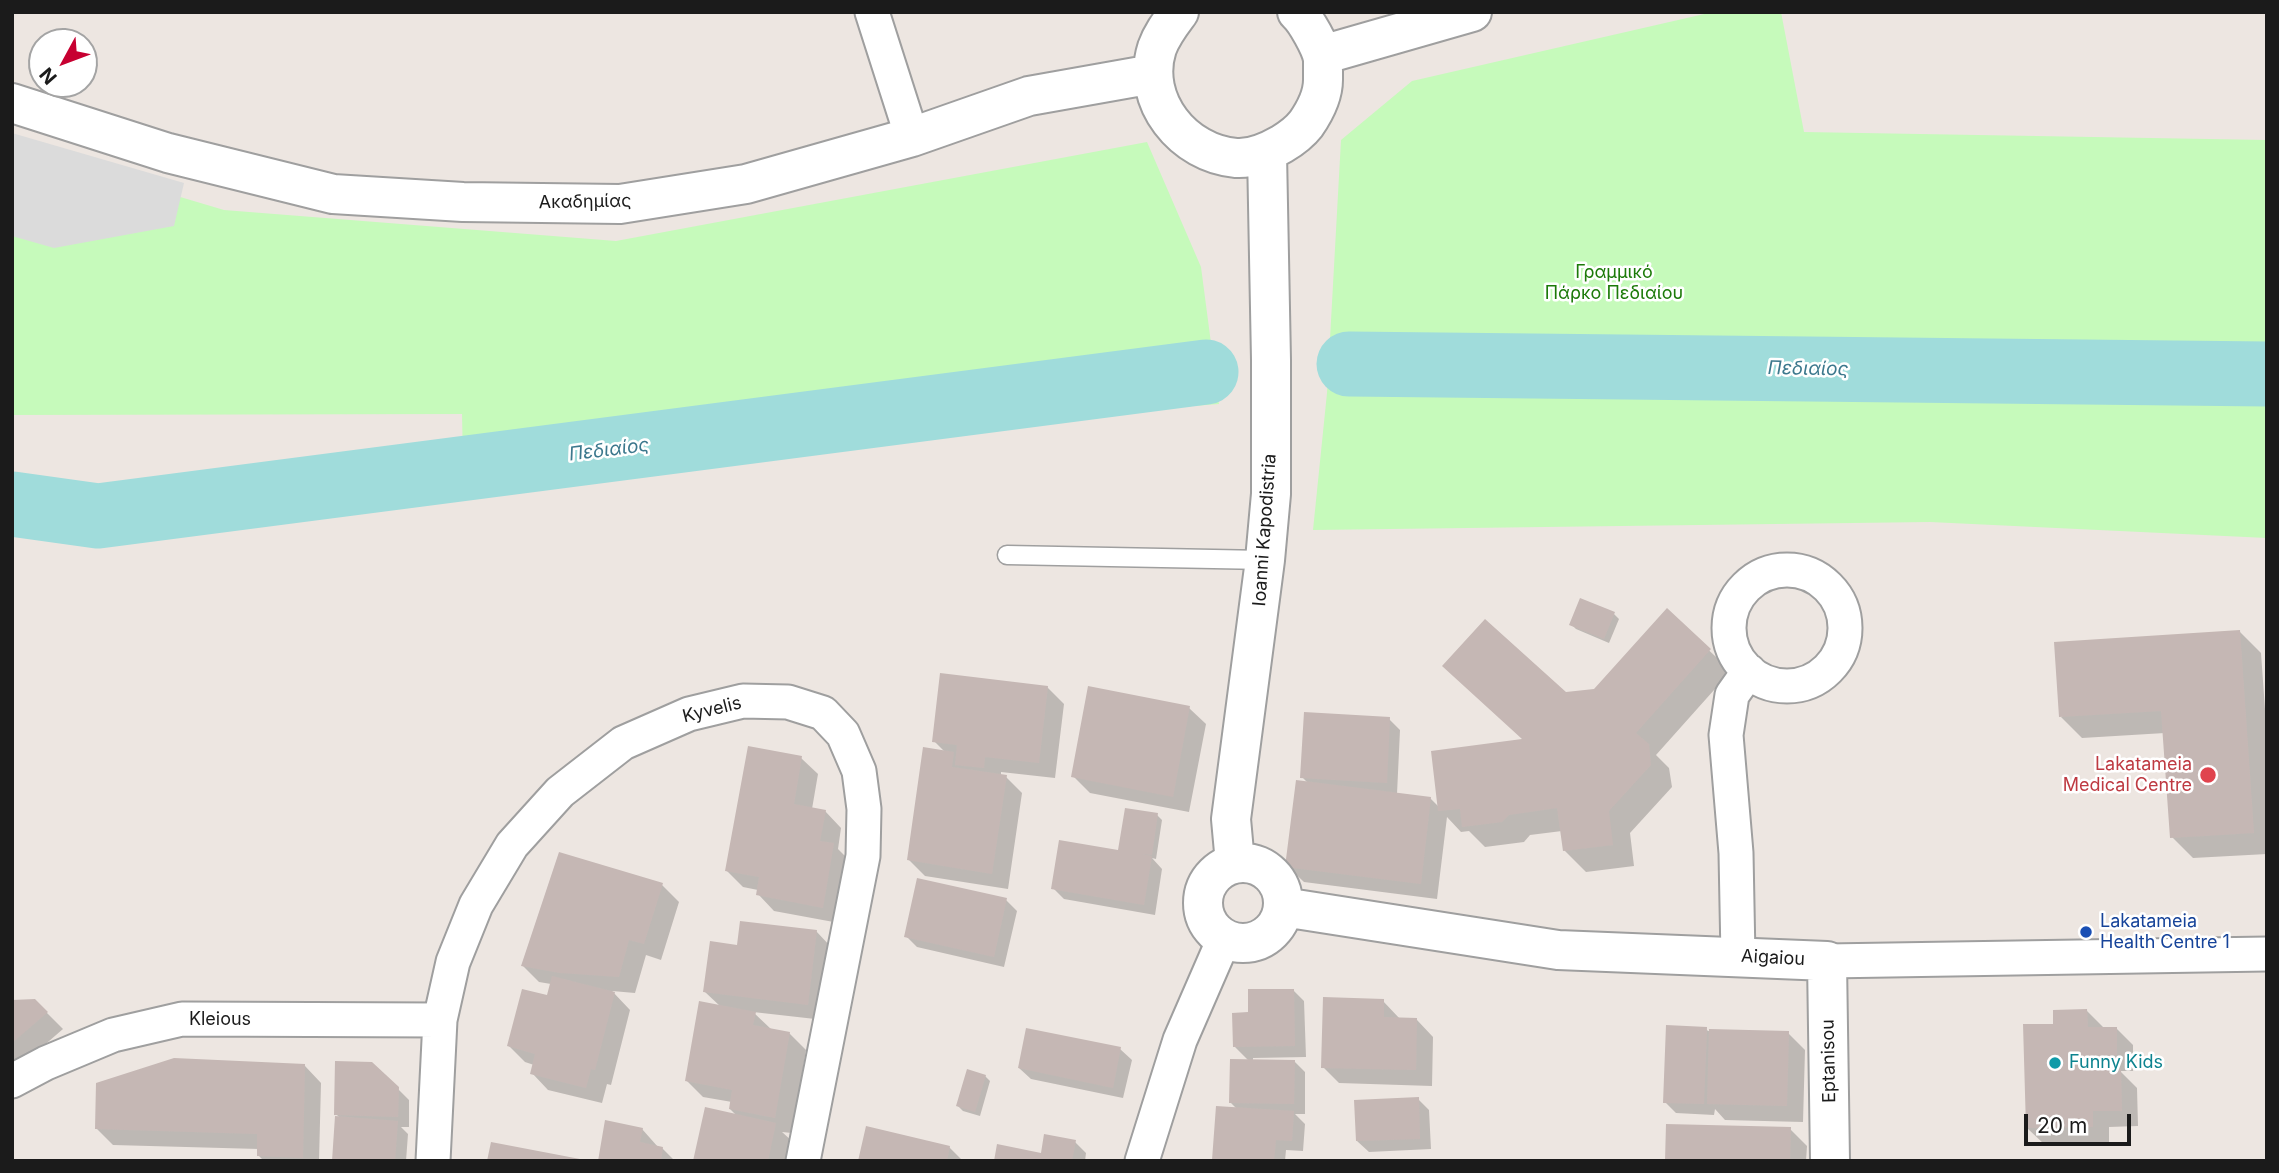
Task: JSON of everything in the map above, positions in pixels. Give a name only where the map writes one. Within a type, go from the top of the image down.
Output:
[{"type":"street","points":[[872,12],[912,138]]},
{"type":"street","points":[[1179,12],[1166,29],[1156,50],[1153,74],[1157,97],[1168,120],[1185,138],[1217,155],[1238,158],[1267,153],[1298,134],[1312,117],[1319,102],[1323,85],[1322,55],[1303,18],[1297,12]]},
{"type":"street","points":[[1322,55],[1472,12]]},
{"type":"street","name":"Ακαδημίας","points":[[12,103],[168,152],[333,194],[463,202],[620,204],[746,184],[912,138],[1029,96],[1153,74]]},
{"type":"street","name":"Ioanni Kapodistria","points":[[1236,863],[1231,819],[1265,560],[1271,494],[1267,153]]},
{"type":"street","points":[[1738,957],[1736,853],[1726,735],[1732,695],[1749,671]]},
{"type":"street","name":"Kyvelis","points":[[433,1161],[440,1020],[453,962],[476,905],[512,845],[560,792],[622,743],[690,714],[743,701],[788,702],[823,713],[843,734],[859,771],[864,809],[863,856],[803,1161]]},
{"type":"street","points":[[1236,863],[1256,864],[1268,871],[1277,881],[1282,893],[1280,920],[1273,931],[1250,943],[1236,943],[1213,931],[1202,907],[1203,892],[1208,881],[1217,871],[1236,863]]},
{"type":"street","name":"Aigaiou","points":[[1283,907],[1558,950],[1827,961],[2267,954]]},
{"type":"street","points":[[1142,1161],[1180,1040],[1224,939]]},
{"type":"street","name":"Eptanisou","points":[[1827,961],[1830,1161]]},
{"type":"street","name":"Kleious","points":[[12,1081],[46,1063],[113,1035],[182,1019],[440,1020]]},
{"type":"lane","points":[[1007,555],[1265,560]]},
{"type":"green space","name":"Γραμμικό Πάρκο Πεδιαίου","points":[[1713,12],[1781,12],[1804,132],[2267,140],[2267,538],[1930,522],[1313,530],[1327,393],[1341,140],[1412,81]]},
{"type":"green space","points":[[1147,142],[1201,267],[1219,404],[463,462],[462,414],[12,415],[12,147],[224,210],[616,241]]},
{"type":"shaded area","points":[[12,133],[184,183],[174,226],[54,248],[12,236]]},
{"type":"building","points":[[1580,598],[1615,612],[1604,639],[1569,625]]},
{"type":"building","points":[[1667,608],[1711,649],[1636,733],[1649,744],[1651,765],[1609,811],[1613,845],[1563,851],[1557,808],[1509,815],[1502,822],[1462,827],[1460,809],[1438,811],[1431,751],[1522,739],[1442,666],[1485,619],[1566,692],[1594,689]]},
{"type":"building","name":"Lakatameia Medical Centre","points":[[2240,630],[2254,833],[2170,838],[2161,711],[2059,717],[2054,642]]},
{"type":"building","points":[[940,673],[1048,686],[1039,763],[985,757],[984,768],[955,765],[957,745],[932,742]]},
{"type":"building","points":[[1088,686],[1190,706],[1173,797],[1071,777]]},
{"type":"building","points":[[1304,712],[1390,717],[1387,783],[1300,778]]},
{"type":"building","points":[[748,746],[802,756],[794,804],[826,810],[820,841],[834,843],[823,908],[756,895],[759,877],[725,871]]},
{"type":"building","points":[[923,747],[954,752],[952,767],[1007,775],[992,874],[907,860]]},
{"type":"building","points":[[1296,780],[1431,797],[1421,884],[1285,867]]},
{"type":"building","points":[[1125,808],[1158,813],[1152,855],[1141,854],[1152,856],[1144,905],[1051,889],[1059,840],[1118,850]]},
{"type":"building","points":[[559,852],[663,883],[644,944],[629,940],[619,977],[560,973],[521,966]]},
{"type":"building","points":[[917,878],[1007,898],[994,957],[904,937]]},
{"type":"building","points":[[740,921],[817,930],[808,1005],[703,992],[710,941],[737,945]]},
{"type":"building","points":[[552,976],[615,992],[595,1070],[591,1069],[586,1088],[530,1074],[535,1054],[507,1046],[522,989],[547,995]]},
{"type":"building","points":[[1248,989],[1294,989],[1295,1046],[1233,1047],[1232,1013],[1248,1012]]},
{"type":"building","points":[[1323,997],[1384,999],[1384,1017],[1417,1018],[1416,1070],[1321,1068]]},
{"type":"building","points":[[35,999],[48,1012],[12,1043],[12,1000]]},
{"type":"building","points":[[699,1001],[756,1012],[753,1025],[790,1032],[775,1118],[729,1109],[732,1090],[685,1081]]},
{"type":"building","name":"Funny Kids","points":[[2087,1009],[2088,1027],[2117,1027],[2117,1055],[2086,1056],[2087,1070],[2121,1069],[2122,1111],[2093,1111],[2093,1127],[2026,1128],[2023,1024],[2053,1024],[2053,1010]]},
{"type":"building","points":[[1666,1025],[1707,1027],[1704,1104],[1663,1103]]},
{"type":"building","points":[[1026,1028],[1121,1047],[1113,1088],[1018,1068]]},
{"type":"building","points":[[1709,1029],[1789,1031],[1787,1106],[1707,1104]]},
{"type":"building","points":[[174,1058],[305,1064],[303,1158],[257,1156],[257,1134],[95,1129],[96,1083]]},
{"type":"building","points":[[1230,1059],[1295,1060],[1294,1104],[1229,1103]]},
{"type":"building","points":[[335,1061],[372,1062],[399,1087],[398,1117],[334,1115]]},
{"type":"building","points":[[967,1069],[986,1075],[975,1112],[956,1106]]},
{"type":"building","points":[[1419,1097],[1420,1139],[1356,1141],[1354,1100]]},
{"type":"building","points":[[1216,1106],[1294,1111],[1292,1141],[1276,1140],[1274,1161],[1212,1160]]},
{"type":"building","points":[[705,1107],[776,1123],[768,1161],[693,1161]]},
{"type":"building","points":[[335,1116],[398,1121],[395,1161],[332,1161]]},
{"type":"building","points":[[605,1120],[643,1128],[640,1142],[663,1147],[661,1161],[598,1161]]},
{"type":"building","points":[[1666,1124],[1791,1127],[1790,1161],[1665,1161]]},
{"type":"building","points":[[866,1126],[950,1146],[947,1161],[858,1161]]},
{"type":"building","points":[[1044,1134],[1076,1140],[1072,1161],[994,1161],[997,1144],[1041,1153]]},
{"type":"building","points":[[491,1142],[580,1159],[580,1161],[487,1161]]},
{"type":"waterway","name":"Πεδιαίος","points":[[1349,364],[2267,374]]},
{"type":"waterway","name":"Πεδιαίος","points":[[12,504],[98,516],[1206,372]]},
{"type":"place","name":"Lakatameia Medical Centre","points":[[2208,775]]},
{"type":"place","name":"Lakatameia Health Centre 1","points":[[2086,932]]},
{"type":"place","name":"Funny Kids","points":[[2055,1063]]}]
